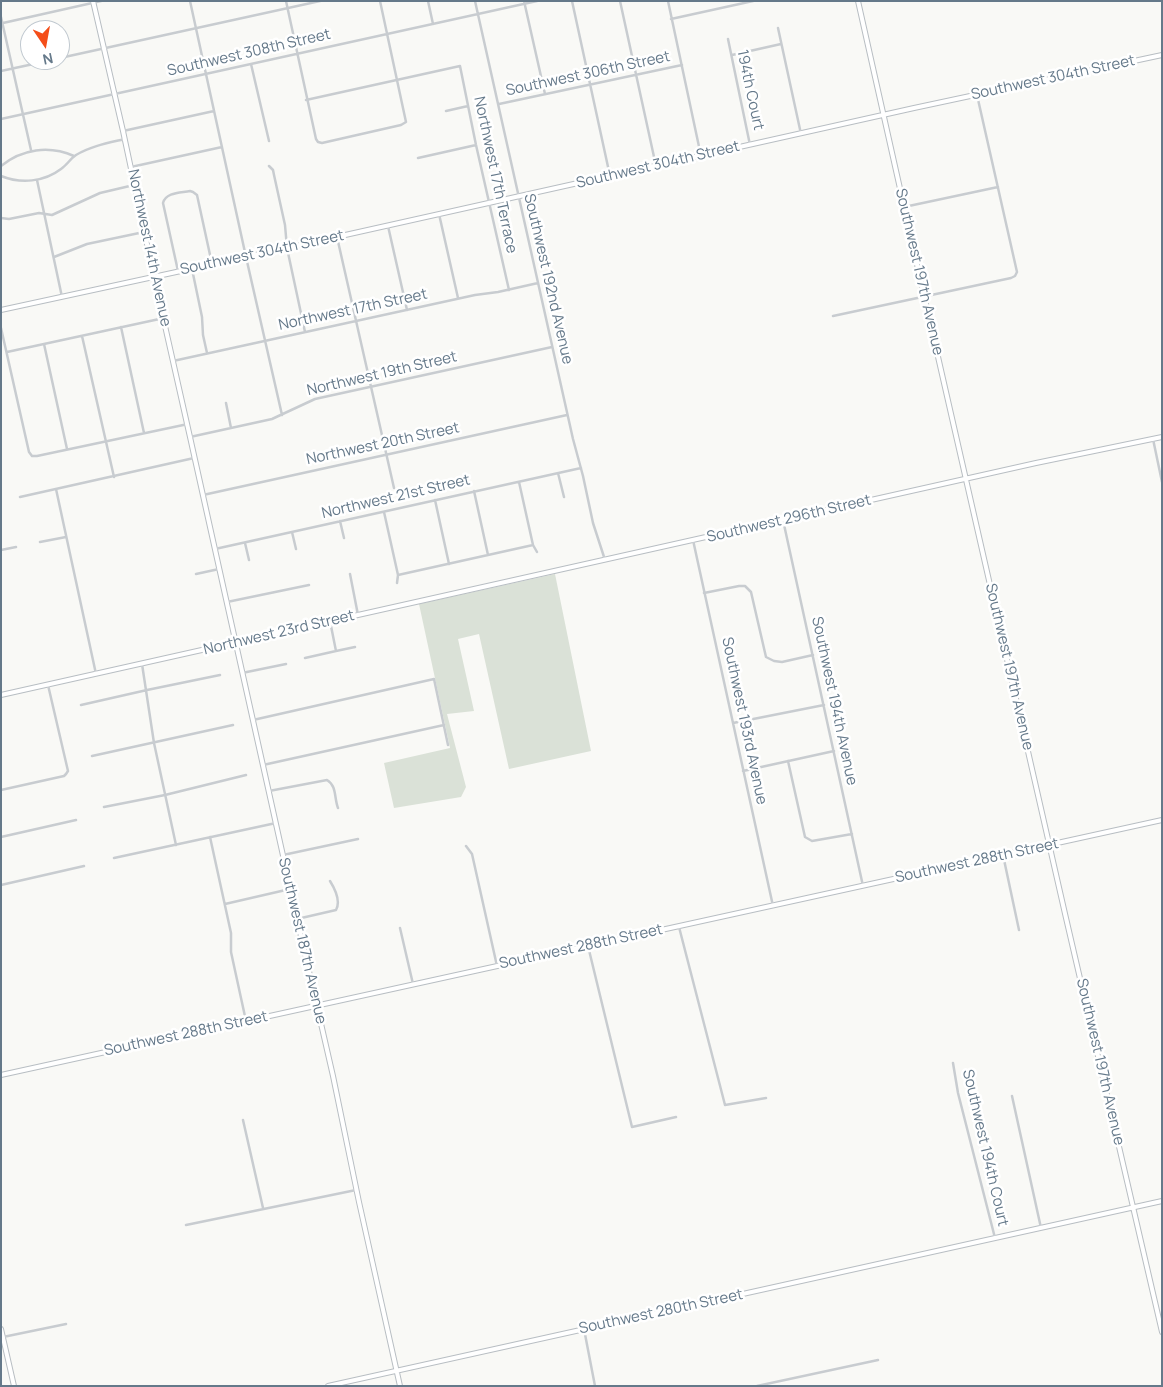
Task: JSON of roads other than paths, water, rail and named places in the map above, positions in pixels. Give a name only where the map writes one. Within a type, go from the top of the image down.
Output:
[{"type":"street","points":[[2,23],[101,1]]},
{"type":"street","points":[[190,1],[282,415]]},
{"type":"street","points":[[286,1],[306,100],[316,139],[322,143],[402,125],[406,122],[380,1]]},
{"type":"street","points":[[70,56],[320,1]]},
{"type":"street","points":[[428,1],[433,24]]},
{"type":"street","name":"Southwest 192nd Avenue","points":[[475,1],[567,415],[593,523],[605,560]]},
{"type":"street","name":"Southwest 308th Street","points":[[1,119],[537,1]]},
{"type":"street","points":[[572,1],[610,176]]},
{"type":"street","points":[[620,1],[656,166]]},
{"type":"street","points":[[668,1],[702,156]]},
{"type":"street","points":[[671,19],[753,1]]},
{"type":"street","name":"Southwest 197th Avenue","points":[[858,1],[965,479],[1162,1332]]},
{"type":"street","name":"Northwest 14th Avenue","points":[[93,2],[203,496]]},
{"type":"street","points":[[525,3],[545,94]]},
{"type":"street","points":[[1,17],[31,150]]},
{"type":"street","points":[[778,28],[801,134]]},
{"type":"street","name":"194th Court","points":[[728,39],[750,145]]},
{"type":"street","points":[[732,55],[781,44]]},
{"type":"street","name":"Southwest 304th Street","points":[[1,310],[154,278],[1162,55]]},
{"type":"street","points":[[251,64],[269,141]]},
{"type":"street","name":"Southwest 306th Street","points":[[499,104],[682,65]]},
{"type":"street","name":"Northwest 17th Terrace","points":[[398,80],[460,66],[509,290]]},
{"type":"street","points":[[1,71],[20,67]]},
{"type":"street","points":[[306,100],[398,80]]},
{"type":"street","points":[[833,316],[1015,276],[1017,272],[977,95]]},
{"type":"street","points":[[446,111],[468,106]]},
{"type":"street","points":[[123,131],[214,111]]},
{"type":"street","points":[[1,176],[18,181],[37,180],[63,168],[74,156],[92,147],[125,139]]},
{"type":"street","points":[[418,158],[476,146]]},
{"type":"street","points":[[130,167],[222,147]]},
{"type":"street","points":[[1,166],[9,159],[31,150],[52,150],[74,156]]},
{"type":"street","points":[[269,166],[276,183],[285,225],[286,248],[305,332]]},
{"type":"street","points":[[37,180],[62,297]]},
{"type":"street","points":[[1,218],[9,219],[39,213],[52,215],[100,193],[134,185]]},
{"type":"street","points":[[904,207],[998,187]]},
{"type":"street","points":[[178,272],[163,203],[164,198],[168,196],[190,191],[197,195],[212,264]]},
{"type":"street","points":[[439,214],[458,299]]},
{"type":"street","points":[[388,226],[407,310]]},
{"type":"street","points":[[54,258],[87,244],[144,232]]},
{"type":"street","points":[[337,237],[394,488]]},
{"type":"street","points":[[192,269],[207,354]]},
{"type":"street","name":"Northwest 17th Street","points":[[173,361],[538,283]]},
{"type":"street","points":[[6,352],[164,318]]},
{"type":"street","points":[[121,327],[144,433]]},
{"type":"street","points":[[1,328],[29,452],[32,456],[188,424]]},
{"type":"street","points":[[82,336],[114,477]]},
{"type":"street","points":[[44,344],[67,449]]},
{"type":"street","name":"Northwest 19th Street","points":[[190,436],[272,419],[315,399],[552,347]]},
{"type":"street","points":[[226,403],[231,428]]},
{"type":"street","name":"Northwest 20th Street","points":[[203,496],[567,415]]},
{"type":"street","name":"Southwest 296th Street","points":[[416,602],[965,479],[1162,437]]},
{"type":"street","points":[[1152,439],[1162,482]]},
{"type":"street","points":[[20,497],[195,458]]},
{"type":"street","name":"Northwest 21st Street","points":[[215,549],[581,468]]},
{"type":"street","points":[[558,473],[564,497]]},
{"type":"street","points":[[519,482],[533,546],[537,552]]},
{"type":"street","points":[[56,490],[96,674]]},
{"type":"street","points":[[474,491],[488,555]]},
{"type":"street","name":"Southwest 187th Avenue","points":[[203,496],[333,1076],[356,1190],[400,1386]]},
{"type":"street","points":[[435,500],[449,564]]},
{"type":"street","points":[[384,512],[398,575],[397,583]]},
{"type":"street","name":"Southwest 194th Avenue","points":[[783,520],[863,886]]},
{"type":"street","points":[[340,521],[344,538]]},
{"type":"street","points":[[292,532],[296,549]]},
{"type":"street","points":[[40,542],[66,537]]},
{"type":"street","name":"Southwest 193rd Avenue","points":[[693,540],[772,906]]},
{"type":"street","points":[[245,543],[248,560]]},
{"type":"street","points":[[398,575],[533,546]]},
{"type":"street","points":[[1,550],[16,547]]},
{"type":"street","points":[[196,574],[220,569]]},
{"type":"street","points":[[350,574],[358,615]]},
{"type":"street","points":[[227,602],[309,584]]},
{"type":"street","points":[[704,593],[745,586],[751,592],[766,657],[782,662],[813,655]]},
{"type":"street","name":"Northwest 23rd Street","points":[[142,664],[416,602]]},
{"type":"street","points":[[330,621],[336,652]]},
{"type":"street","points":[[305,658],[355,647]]},
{"type":"street","points":[[1,694],[142,664],[154,743],[176,845]]},
{"type":"street","points":[[242,673],[286,664]]},
{"type":"street","points":[[81,704],[220,676]]},
{"type":"street","points":[[253,720],[434,679],[448,745]]},
{"type":"street","points":[[1,790],[66,774],[68,771],[48,685]]},
{"type":"street","points":[[733,723],[824,705]]},
{"type":"street","points":[[92,756],[233,725]]},
{"type":"street","points":[[263,766],[444,725]]},
{"type":"street","points":[[744,771],[834,750]]},
{"type":"street","points":[[788,761],[805,837],[812,841],[852,834]]},
{"type":"street","points":[[104,807],[166,795],[246,775]]},
{"type":"street","points":[[269,791],[323,779],[333,785],[338,808]]},
{"type":"street","points":[[1,837],[76,820]]},
{"type":"street","name":"Southwest 288th Street","points":[[1,1074],[1162,820]]},
{"type":"street","points":[[114,858],[276,823]]},
{"type":"street","points":[[210,838],[231,933],[231,952],[246,1021]]},
{"type":"street","points":[[283,856],[358,839]]},
{"type":"street","points":[[466,846],[472,854],[497,966]]},
{"type":"street","points":[[1003,855],[1019,930]]},
{"type":"street","points":[[1,885],[84,866]]},
{"type":"street","points":[[297,919],[336,910],[338,903],[330,881]]},
{"type":"street","points":[[225,904],[290,889]]},
{"type":"street","points":[[679,926],[725,1105],[766,1098]]},
{"type":"street","points":[[400,928],[413,984]]},
{"type":"street","points":[[588,946],[632,1127],[676,1117]]},
{"type":"street","name":"Southwest 194th Court","points":[[953,1063],[958,1093],[995,1238]]},
{"type":"street","points":[[1012,1096],[1041,1228],[1162,1201]]},
{"type":"street","points":[[243,1120],[264,1209]]},
{"type":"street","points":[[186,1225],[356,1190]]},
{"type":"street","name":"Southwest 280th Street","points":[[328,1386],[1041,1228]]},
{"type":"street","points":[[3,1337],[66,1324]]},
{"type":"street","points":[[1,1329],[14,1386]]},
{"type":"street","points":[[584,1330],[595,1386]]},
{"type":"street","points":[[757,1386],[878,1360]]}]
